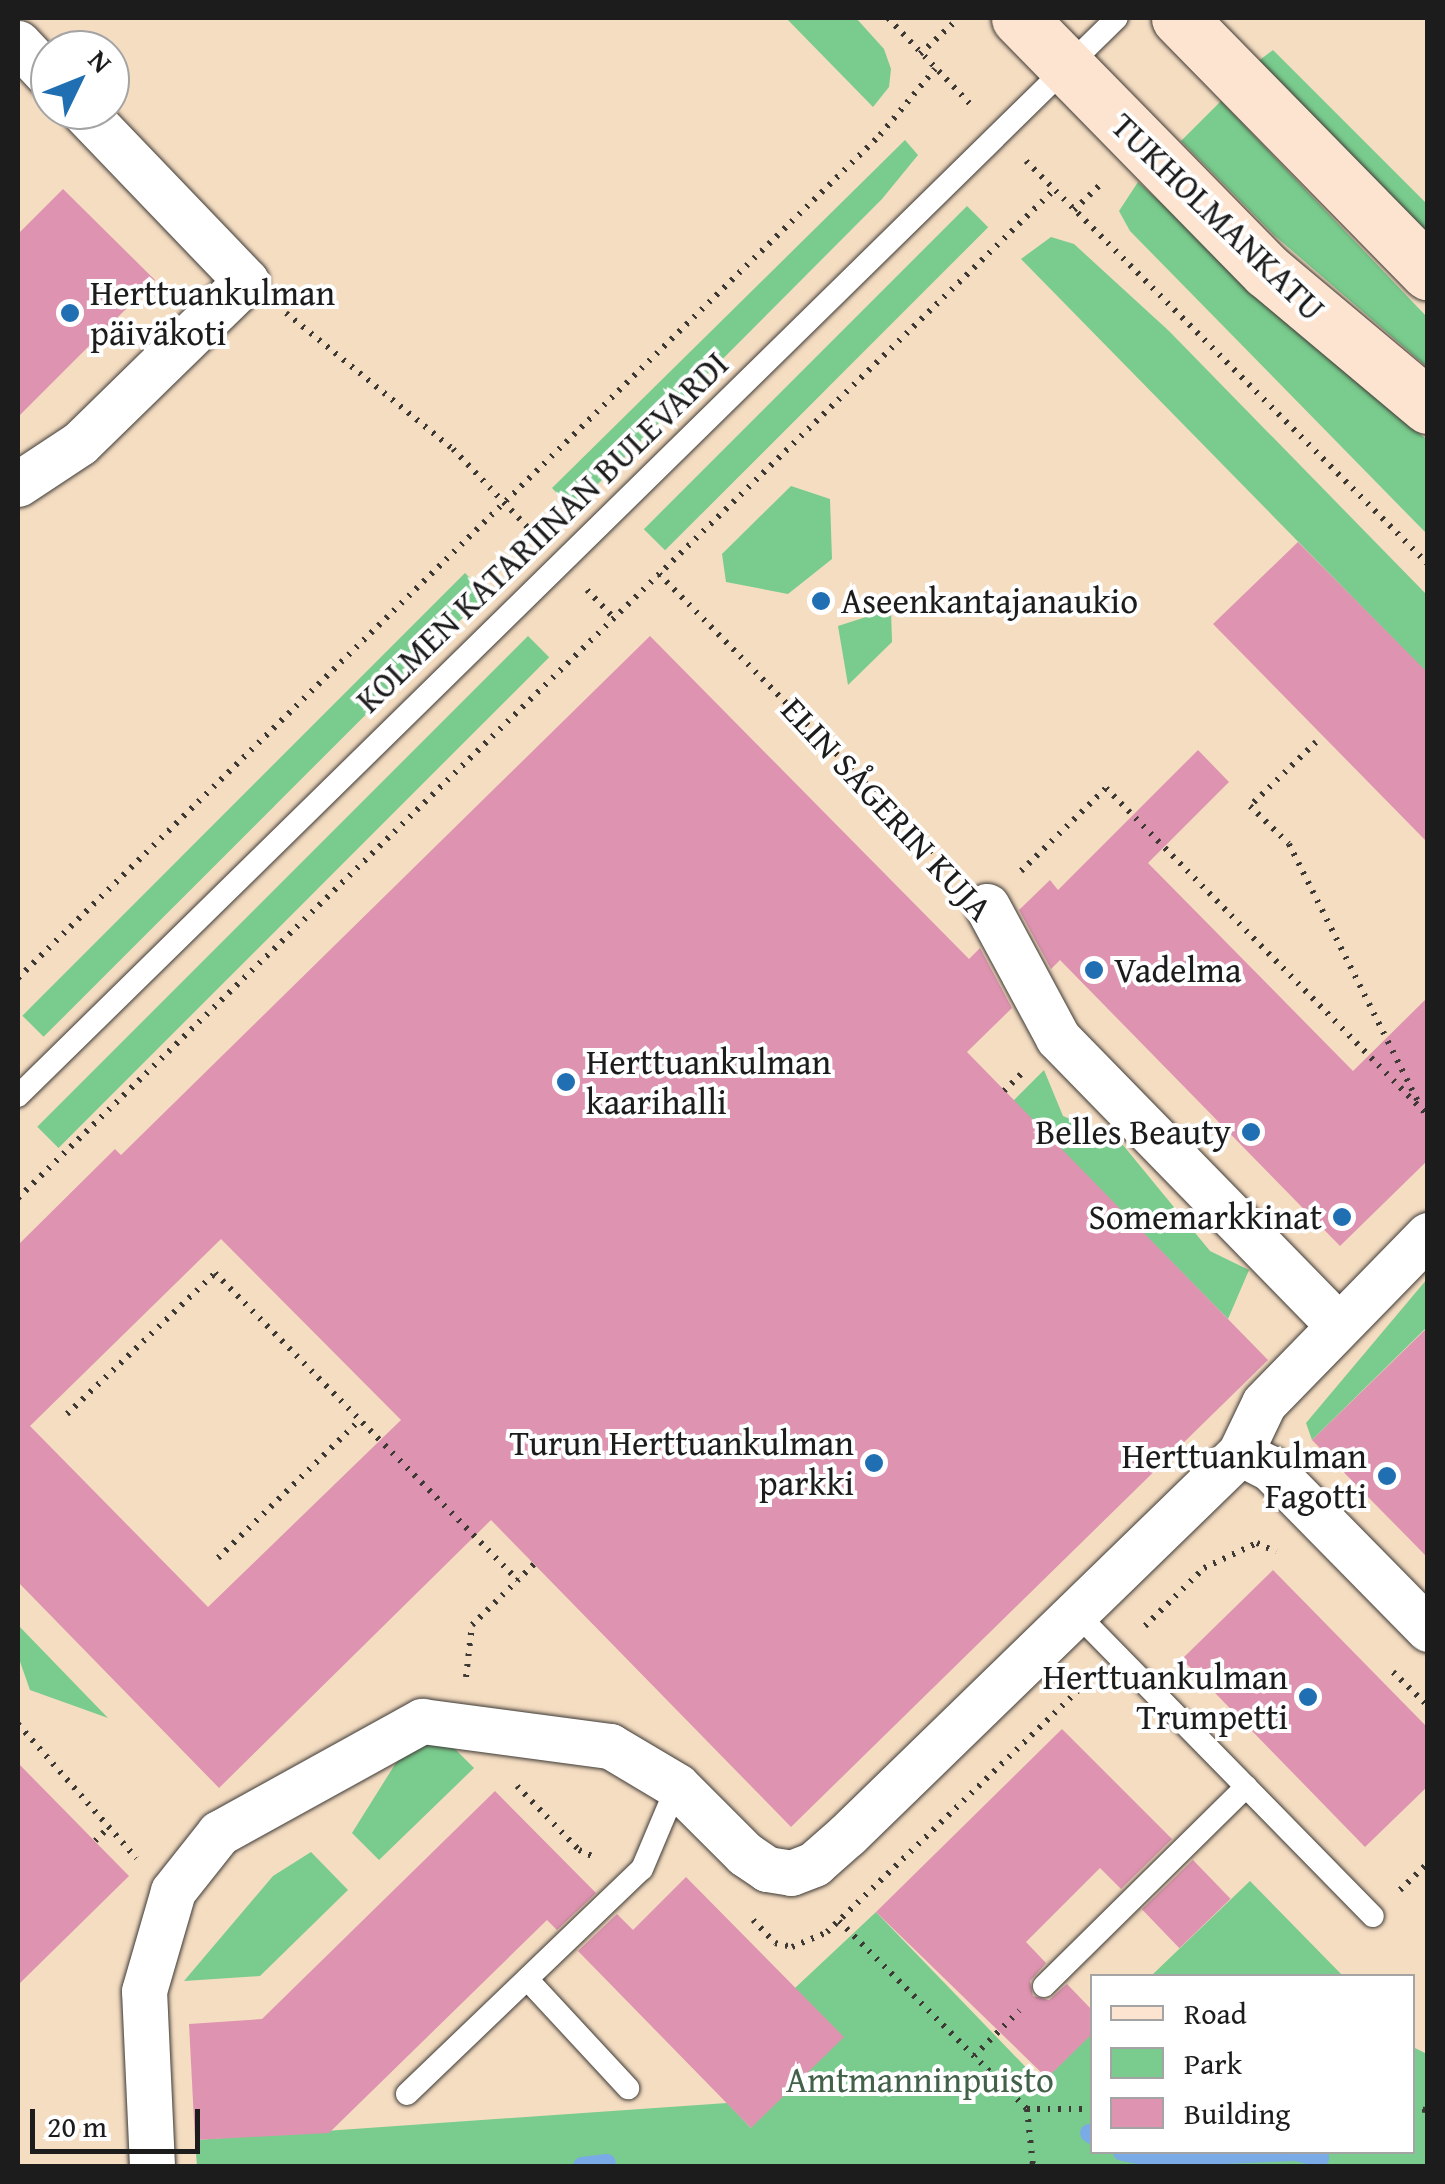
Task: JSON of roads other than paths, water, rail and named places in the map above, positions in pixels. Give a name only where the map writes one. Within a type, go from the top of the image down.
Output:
[{"type":"main road","name":"TUKHOLMANKATU","points":[[1019,18],[1267,271],[1428,406]]},
{"type":"main road","points":[[1179,18],[1428,272]]},
{"type":"street","points":[[18,484],[80,443],[246,281],[101,130]]},
{"type":"street","name":"ELIN SÅGERIN KUJA","points":[[986,906],[1058,1038],[1337,1324]]},
{"type":"street","points":[[152,2166],[144,1991],[173,1891],[219,1833],[422,1721],[610,1746],[677,1786],[767,1869],[791,1872],[814,1864],[1240,1453],[1254,1417],[1337,1324],[1428,1235]]},
{"type":"street","points":[[1240,1453],[1270,1468],[1428,1629]]},
{"type":"lane","name":"KOLMEN KATARIINAN BULEVARDI","points":[[18,1096],[1116,18]]},
{"type":"lane","points":[[1074,1611],[1373,1916]]},
{"type":"lane","points":[[407,2094],[642,1869],[677,1786]]},
{"type":"lane","points":[[1044,1986],[1246,1787]]},
{"type":"lane","points":[[526,1979],[628,2088]]},
{"type":"waterway","points":[[1132,2154],[1153,2158],[1248,2154]]},
{"type":"waterway","points":[[1303,2154],[1320,2158]]},
{"type":"waterway","points":[[582,2166],[607,2163]]},
{"type":"place","name":"Herttuankulman päiväkoti","points":[[70,313]]},
{"type":"place","name":"Aseenkantajanaukio","points":[[821,601]]},
{"type":"place","name":"Vadelma","points":[[1094,970]]},
{"type":"place","name":"Herttuankulman kaarihalli","points":[[566,1082]]},
{"type":"place","name":"Belles Beauty","points":[[1251,1132]]},
{"type":"place","name":"Somemarkkinat","points":[[1342,1217]]},
{"type":"place","name":"Turun Herttuankulman parkki","points":[[874,1463]]},
{"type":"place","name":"Herttuankulman Fagotti","points":[[1387,1476]]},
{"type":"place","name":"Herttuankulman Trumpetti","points":[[1308,1697]]},
{"type":"park label","name":"Amtmanninpuisto","points":[[920,2080]]}]
